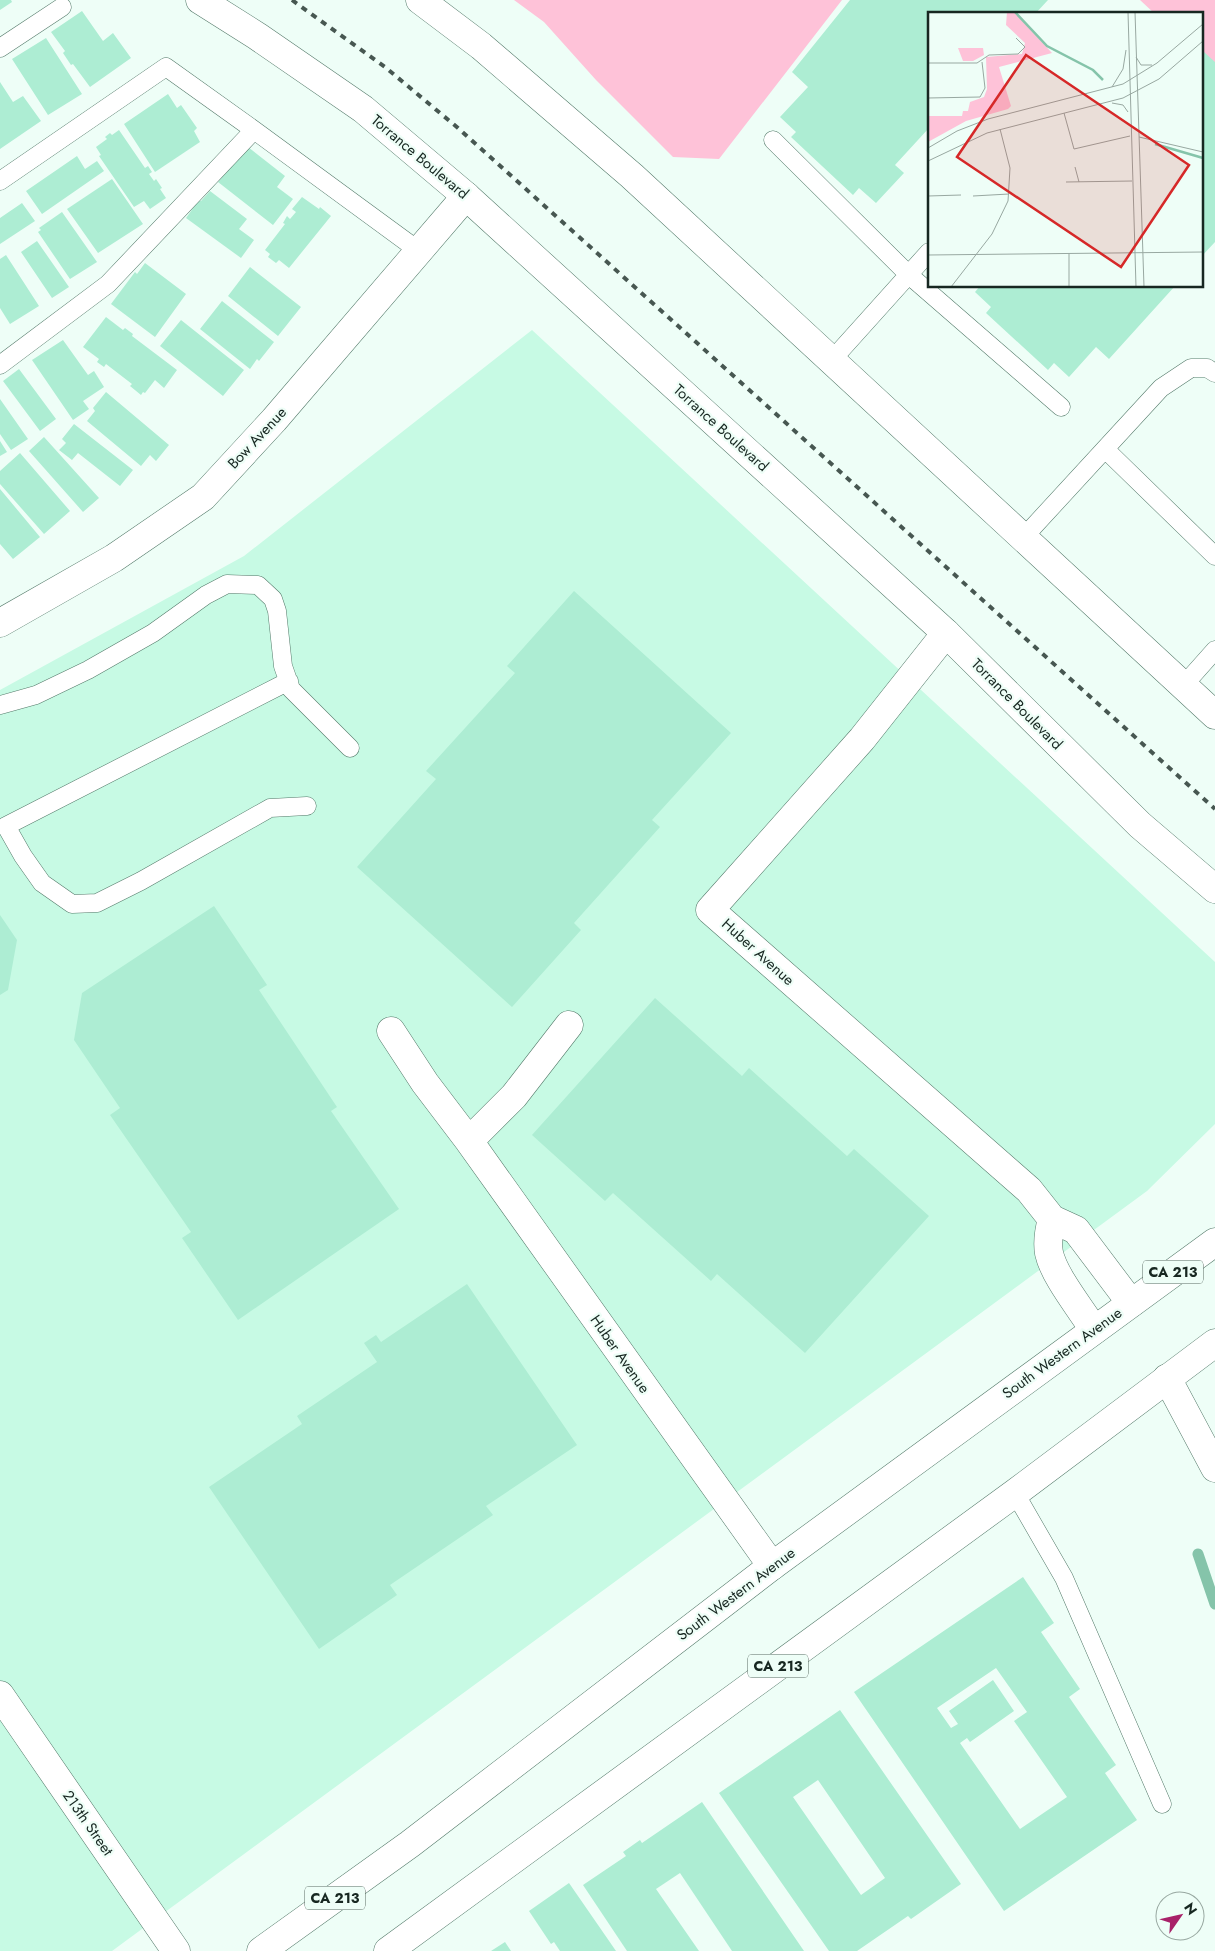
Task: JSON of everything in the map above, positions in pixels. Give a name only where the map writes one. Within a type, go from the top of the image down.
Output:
[{"type":"main road","name":"Torrance Boulevard","points":[[200,0],[257,36],[363,109],[466,196],[946,633],[1140,825],[1215,889]]},
{"type":"main road","points":[[420,0],[480,46],[632,176],[1215,715]]},
{"type":"main road","name":"Bow Avenue","points":[[0,623],[114,558],[203,497],[274,420],[466,196]]},
{"type":"main road","name":"Huber Avenue","points":[[946,633],[862,739],[710,910],[1029,1190],[1052,1219],[1076,1230],[1131,1303]]},
{"type":"main road","points":[[469,1141],[514,1096],[569,1024]]},
{"type":"main road","name":"Huber Avenue","points":[[391,1031],[425,1083],[469,1141],[772,1566]]},
{"type":"main road","points":[[1052,1219],[1048,1232],[1049,1252],[1054,1266],[1094,1330]]},
{"type":"main road","name":"South Western Avenue","points":[[261,1951],[410,1844],[772,1566],[1215,1242]]},
{"type":"main road","name":"CA 213","points":[[388,1951],[1015,1493],[1215,1342]]},
{"type":"main road","points":[[1167,1378],[1215,1468]]},
{"type":"main road","name":"213th Street","points":[[0,1695],[176,1951]]},
{"type":"lane","points":[[0,48],[62,7]]},
{"type":"lane","points":[[0,181],[166,67],[419,251]]},
{"type":"lane","points":[[0,365],[108,284],[254,130]]},
{"type":"lane","points":[[773,140],[909,275],[1061,407]]},
{"type":"lane","points":[[832,361],[928,253]]},
{"type":"lane","points":[[1023,538],[1161,388],[1191,368],[1207,368],[1215,373]]},
{"type":"lane","points":[[1105,449],[1215,556]]},
{"type":"lane","points":[[0,705],[36,695],[88,670],[153,633],[206,595],[228,584],[258,585],[273,599],[277,611],[283,666],[292,689],[350,748]]},
{"type":"lane","points":[[1183,686],[1215,650]]},
{"type":"lane","points":[[289,681],[3,821],[23,856],[42,883],[72,904],[97,903],[141,882],[270,808],[307,806]]},
{"type":"lane","points":[[1015,1493],[1064,1578],[1162,1804]]},
{"type":"shaded area","points":[[514,0],[842,0],[719,159],[673,157],[596,80],[544,22]]},
{"type":"shaded area","points":[[1140,0],[1215,0],[1215,69],[1202,57],[1202,12],[1153,12]]},
{"type":"shaded area","points":[[532,330],[1215,962],[1215,1124],[1147,1191],[112,1951],[0,1951],[0,690],[244,556]]},
{"type":"building","points":[[0,0],[11,0],[12,2],[0,10]]},
{"type":"building","points":[[850,0],[1048,0],[1037,12],[928,12],[928,129],[895,165],[904,173],[876,203],[859,188],[853,195],[791,137],[796,132],[780,117],[808,87],[792,72]]},
{"type":"building","points":[[82,11],[103,41],[113,33],[131,58],[90,87],[73,64],[71,65],[63,53],[65,51],[51,32]]},
{"type":"building","points":[[46,38],[82,94],[48,115],[12,59]]},
{"type":"building","points":[[1204,52],[1215,62],[1215,242],[1202,256],[1202,55]]},
{"type":"building","points":[[0,82],[13,102],[23,96],[41,121],[0,149]]},
{"type":"building","points":[[168,94],[177,108],[181,105],[197,128],[194,131],[200,142],[155,172],[124,124]]},
{"type":"building","points":[[119,130],[145,168],[148,166],[152,172],[149,174],[154,181],[156,179],[166,198],[150,209],[144,201],[134,207],[99,156],[101,155],[96,147],[107,139],[105,137],[110,133],[112,135]]},
{"type":"building","points":[[248,147],[285,176],[277,187],[293,199],[273,225],[218,182]]},
{"type":"building","points":[[77,156],[85,169],[97,161],[104,171],[42,214],[26,191]]},
{"type":"building","points":[[112,179],[143,224],[98,253],[67,209]]},
{"type":"building","points":[[210,191],[247,219],[239,229],[254,240],[241,258],[186,218],[199,200],[201,201]]},
{"type":"building","points":[[302,197],[331,216],[289,268],[279,260],[276,263],[268,257],[270,254],[265,250],[285,224],[283,223],[287,216],[290,219],[296,212],[292,209]]},
{"type":"building","points":[[22,203],[35,221],[0,244],[0,218]]},
{"type":"building","points":[[62,212],[97,262],[70,279],[38,232],[41,230],[39,228]]},
{"type":"building","points":[[37,241],[69,287],[52,298],[21,252]]},
{"type":"building","points":[[6,255],[39,306],[10,324],[0,308],[0,259]]},
{"type":"building","points":[[145,263],[186,294],[155,337],[111,304],[135,272],[137,274]]},
{"type":"building","points":[[250,267],[301,307],[278,336],[228,296]]},
{"type":"building","points":[[978,288],[1173,288],[1109,359],[1096,347],[1069,377],[1054,363],[1048,370],[986,313],[991,307],[975,292]]},
{"type":"building","points":[[222,301],[274,342],[250,369],[200,329]]},
{"type":"building","points":[[106,317],[123,330],[125,328],[133,334],[132,336],[177,370],[164,388],[155,380],[145,393],[143,392],[141,395],[130,386],[132,384],[106,364],[104,367],[97,362],[99,359],[83,347]]},
{"type":"building","points":[[181,320],[244,370],[223,396],[160,346]]},
{"type":"building","points":[[63,340],[88,375],[94,371],[104,387],[83,401],[89,409],[73,420],[32,360]]},
{"type":"building","points":[[19,369],[56,419],[40,431],[3,381]]},
{"type":"building","points":[[106,392],[169,445],[156,461],[150,455],[141,466],[87,421],[95,411],[93,408]]},
{"type":"building","points":[[0,399],[28,439],[11,450],[0,434]]},
{"type":"building","points":[[74,424],[133,470],[120,486],[78,453],[72,460],[59,450],[66,443],[62,439]]},
{"type":"building","points":[[44,437],[99,498],[83,512],[29,451]]},
{"type":"building","points":[[0,441],[7,452],[0,456]]},
{"type":"building","points":[[20,453],[70,511],[44,534],[0,484],[0,471]]},
{"type":"building","points":[[0,489],[40,537],[13,559],[0,544]]},
{"type":"building","points":[[574,591],[731,733],[652,820],[660,827],[574,923],[581,930],[512,1007],[357,867],[436,779],[426,771],[515,673],[507,666]]},
{"type":"building","points":[[214,906],[267,985],[259,990],[337,1107],[331,1111],[399,1209],[238,1320],[182,1238],[191,1232],[110,1115],[120,1108],[74,1040],[82,993]]},
{"type":"building","points":[[0,915],[17,940],[8,990],[0,995]]},
{"type":"building","points":[[655,998],[742,1076],[749,1068],[847,1156],[854,1149],[929,1216],[805,1353],[717,1274],[711,1281],[613,1193],[605,1201],[532,1135]]},
{"type":"building","points":[[467,1284],[577,1445],[486,1506],[493,1515],[390,1585],[397,1595],[319,1649],[209,1487],[302,1424],[297,1416],[377,1362],[364,1343],[376,1335],[381,1342]]},
{"type":"building","points":[[1023,1577],[1054,1623],[1041,1632],[1080,1689],[1069,1697],[1116,1765],[1105,1773],[1137,1820],[1004,1911],[854,1692]],"holes":[[[996,1668],[1027,1712],[1014,1721],[1067,1797],[1020,1829],[960,1743],[967,1738],[970,1742],[1014,1711],[993,1680],[949,1711],[958,1724],[951,1728],[937,1708]]]},
{"type":"building","points":[[840,1710],[961,1884],[911,1919],[908,1916],[857,1951],[829,1951],[719,1793]],"holes":[[[818,1780],[885,1878],[861,1895],[793,1797]]]},
{"type":"building","points":[[702,1802],[804,1951],[732,1951],[680,1873],[656,1889],[699,1951],[627,1951],[583,1885],[626,1856],[623,1852],[640,1840],[642,1843]]},
{"type":"building","points":[[569,1883],[616,1951],[560,1951],[554,1942],[551,1944],[529,1911]]},
{"type":"building","points":[[505,1942],[511,1951],[491,1951]]},
{"type":"waterway","points":[[1198,1554],[1215,1604]]},
{"type":"railway","points":[[292,0],[385,67],[458,128],[1215,809]]}]
